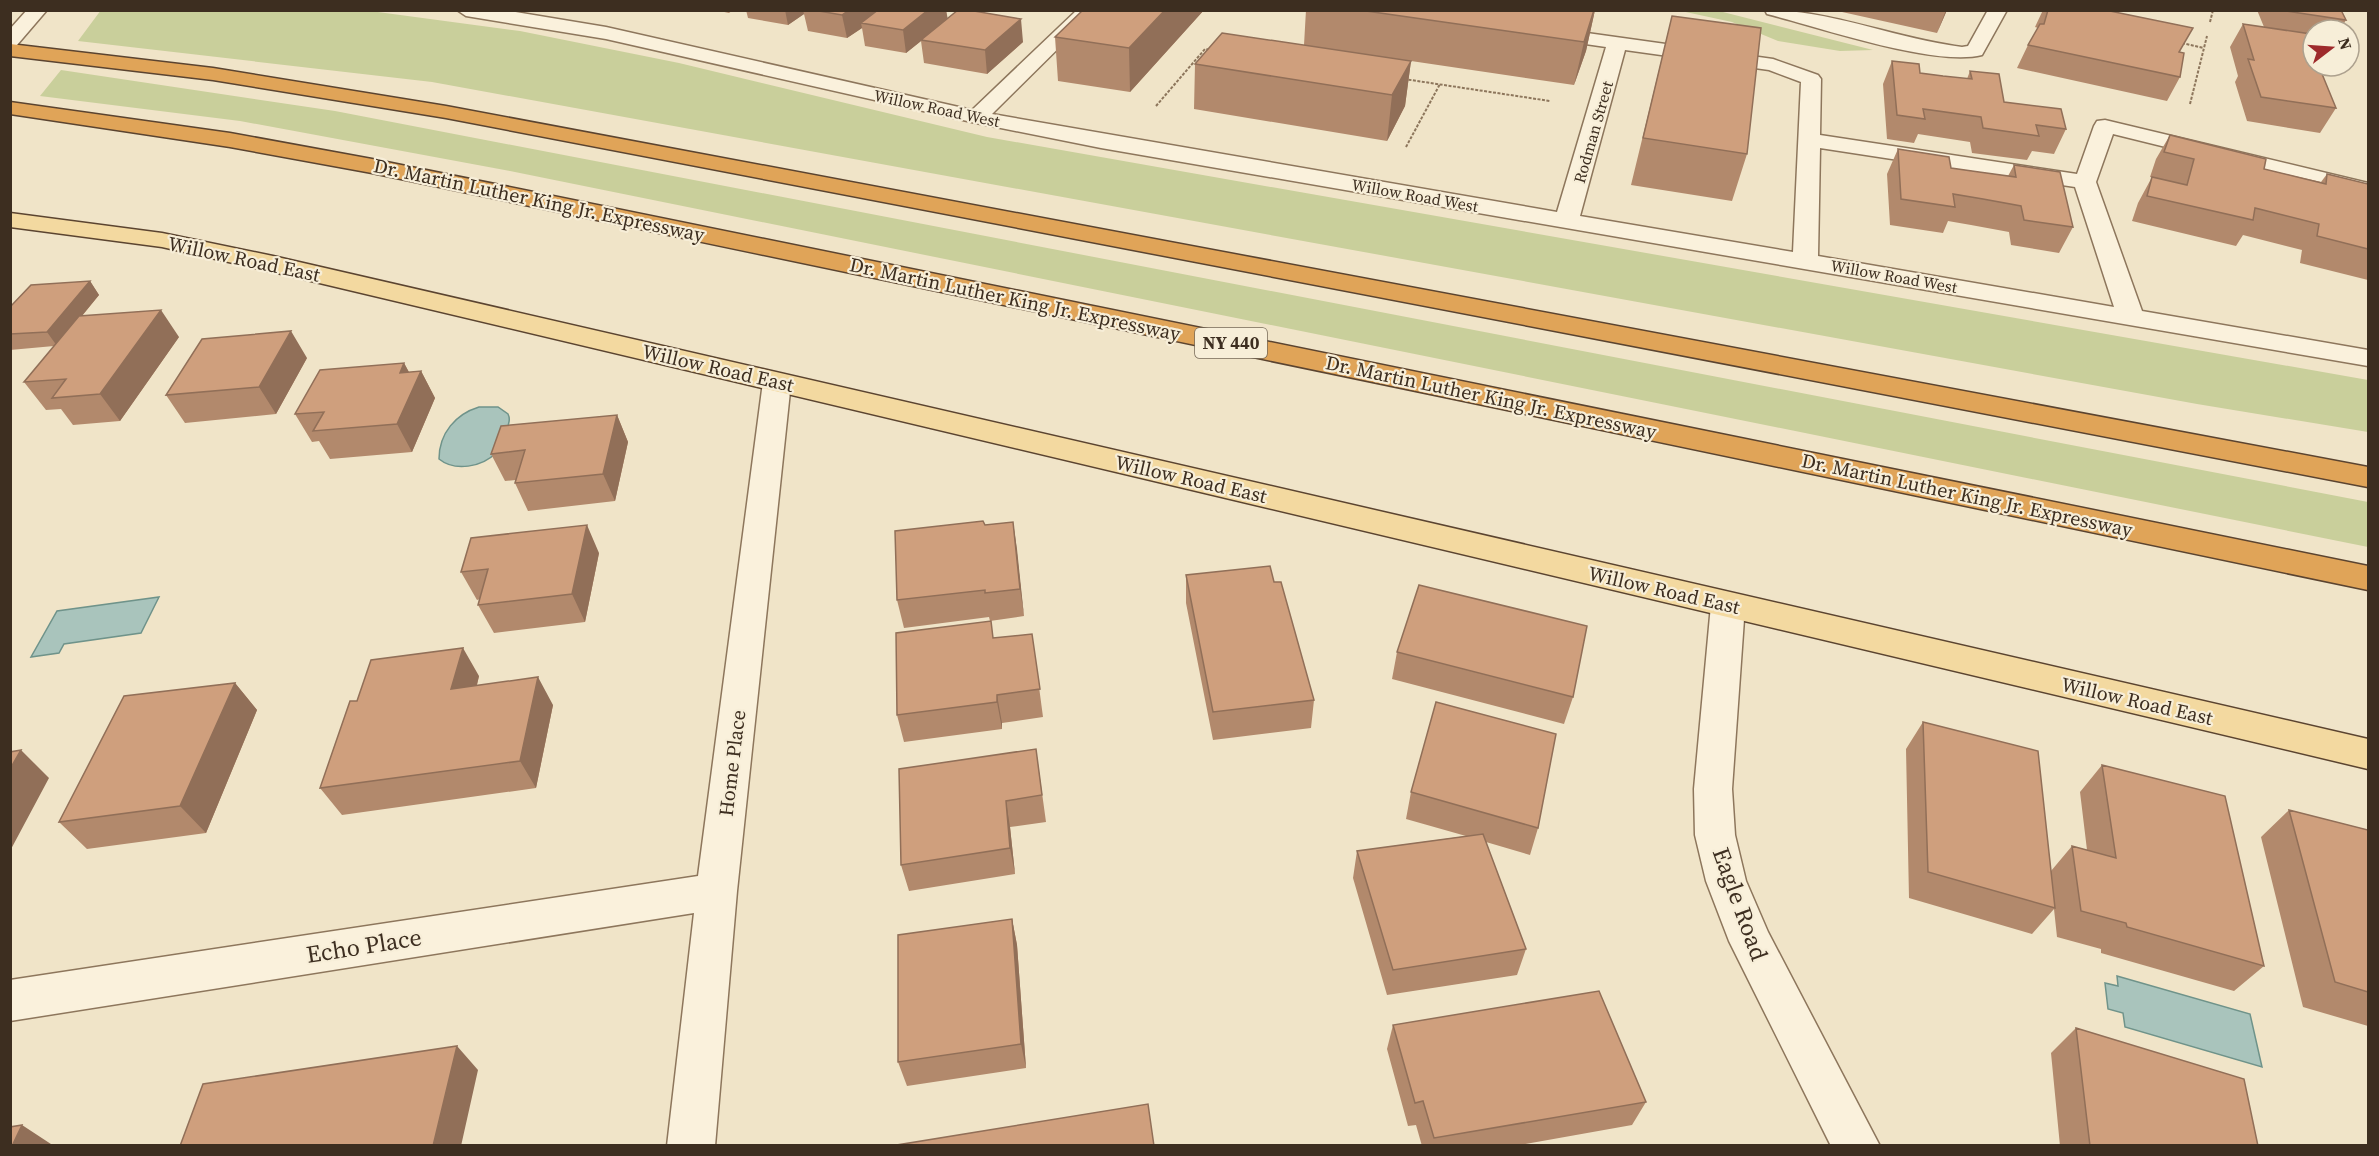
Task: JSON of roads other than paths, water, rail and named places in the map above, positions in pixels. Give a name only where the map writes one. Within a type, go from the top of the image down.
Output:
[{"type":"highway","points":[[10,50],[98,59],[301,87],[446,112],[2368,477]]},
{"type":"highway","name":"Dr. Martin Luther King Jr. Expressway","points":[[10,108],[91,118],[372,165],[2368,578]]},
{"type":"main road","name":"Willow Road East","points":[[10,220],[162,240],[2368,754]]},
{"type":"street","points":[[10,41],[38,10]]},
{"type":"street","name":"Willow Road West","points":[[466,10],[539,21],[673,47],[976,117],[2368,358]]},
{"type":"street","points":[[976,117],[1088,10]]},
{"type":"street","points":[[1774,10],[1922,48],[1962,53],[1975,51],[1998,10]]},
{"type":"street","points":[[1524,31],[1773,65],[1811,79],[1805,261]]},
{"type":"street","name":"Rodman Street","points":[[1567,220],[1617,43]]},
{"type":"street","points":[[2131,317],[2085,182],[2105,126],[2368,190]]},
{"type":"street","points":[[1808,140],[2085,182]]},
{"type":"street","name":"Home Place","points":[[691,1146],[717,891],[777,382]]},
{"type":"street","name":"Eagle Road","points":[[1728,605],[1713,789],[1714,835],[1726,881],[1750,941],[1856,1146]]},
{"type":"street","name":"Echo Place","points":[[10,1001],[717,891]]},
{"type":"water","points":[[479,407],[498,407],[508,414],[508,425],[498,451],[483,462],[468,466],[453,466],[439,459],[442,441],[450,426],[463,414]]},
{"type":"water","points":[[159,597],[141,633],[64,644],[59,653],[31,657],[57,611]]},
{"type":"water","points":[[2117,976],[2250,1014],[2262,1067],[2125,1027],[2123,1013],[2108,1009],[2105,983],[2118,986]]}]
